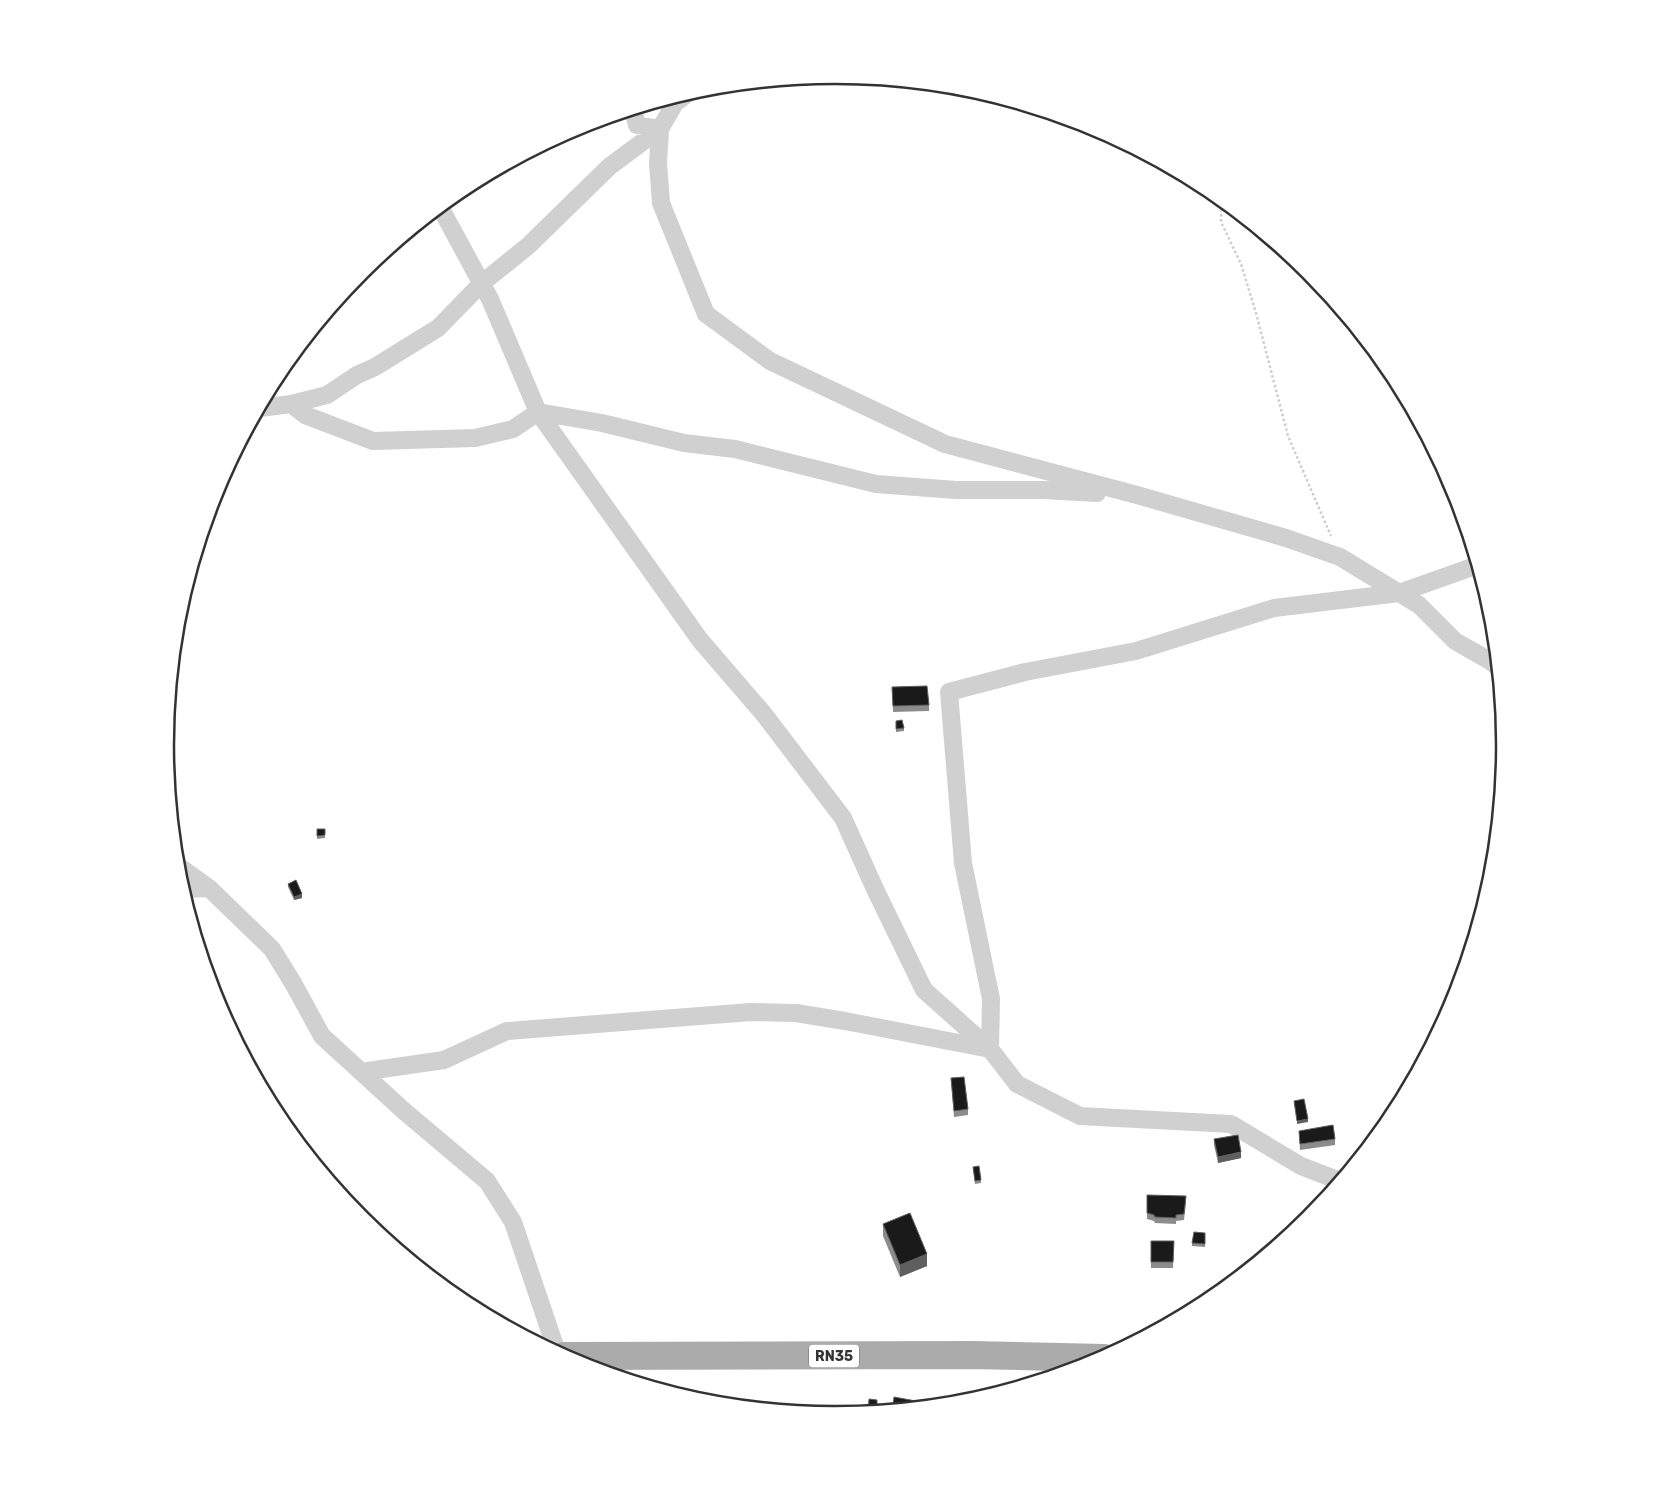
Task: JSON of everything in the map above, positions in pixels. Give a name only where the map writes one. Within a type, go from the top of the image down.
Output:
[{"type":"main road","name":"RN35","points":[[582,1356],[972,1355],[1085,1358]]},
{"type":"street","points":[[267,407],[291,404],[327,395],[357,375],[374,367],[438,328],[482,283],[528,246],[610,166],[660,129],[675,103]]},
{"type":"street","points":[[634,115],[637,125],[660,129]]},
{"type":"street","points":[[660,129],[658,163],[660,203],[706,314],[770,361],[945,444],[1137,495],[1286,538],[1340,557],[1419,605],[1455,641],[1491,662]]},
{"type":"street","points":[[443,213],[490,299],[538,412],[700,640],[763,713],[843,818],[924,990],[990,1049],[1017,1084],[1080,1116],[1231,1124],[1301,1166],[1335,1179]]},
{"type":"street","points":[[291,404],[304,415],[373,441],[475,438],[513,429],[538,412],[602,423],[684,444],[735,448],[876,484],[956,490],[1043,490],[1137,495]]},
{"type":"street","points":[[990,1049],[990,999],[963,864],[949,692],[1025,672],[1136,651],[1274,608],[1399,593],[1472,567]]},
{"type":"street","points":[[187,872],[209,888],[272,949],[322,1036],[404,1111],[486,1181],[513,1222],[555,1344]]},
{"type":"street","points":[[190,889],[209,888]]},
{"type":"street","points":[[361,1072],[444,1060],[507,1032],[751,1012],[796,1013],[990,1049]]},
{"type":"path","points":[[1222,208],[1221,222],[1243,272],[1256,313],[1288,436],[1340,557]]},
{"type":"building","points":[[927,686],[929,705],[893,706],[892,687]]},
{"type":"building","points":[[902,720],[904,728],[896,729],[896,721]]},
{"type":"building","points":[[317,829],[325,829],[325,835],[317,836]]},
{"type":"building","points":[[296,880],[302,894],[294,897],[288,884]]},
{"type":"building","points":[[964,1077],[968,1109],[954,1111],[951,1078]]},
{"type":"building","points":[[1304,1099],[1308,1119],[1297,1121],[1294,1101]]},
{"type":"building","points":[[1333,1125],[1335,1139],[1300,1144],[1299,1131]]},
{"type":"building","points":[[1238,1135],[1241,1152],[1218,1157],[1214,1139]]},
{"type":"building","points":[[979,1166],[981,1180],[975,1181],[973,1167]]},
{"type":"building","points":[[1147,1195],[1186,1196],[1184,1214],[1176,1215],[1176,1218],[1155,1217],[1147,1213]]},
{"type":"building","points":[[910,1213],[927,1254],[900,1265],[883,1224]]},
{"type":"building","points":[[1194,1232],[1205,1233],[1205,1244],[1192,1243]]},
{"type":"building","points":[[1151,1241],[1174,1241],[1173,1262],[1151,1262]]},
{"type":"building","points":[[894,1397],[916,1401],[916,1402],[893,1404]]},
{"type":"building","points":[[869,1399],[877,1400],[877,1405],[869,1405]]}]
